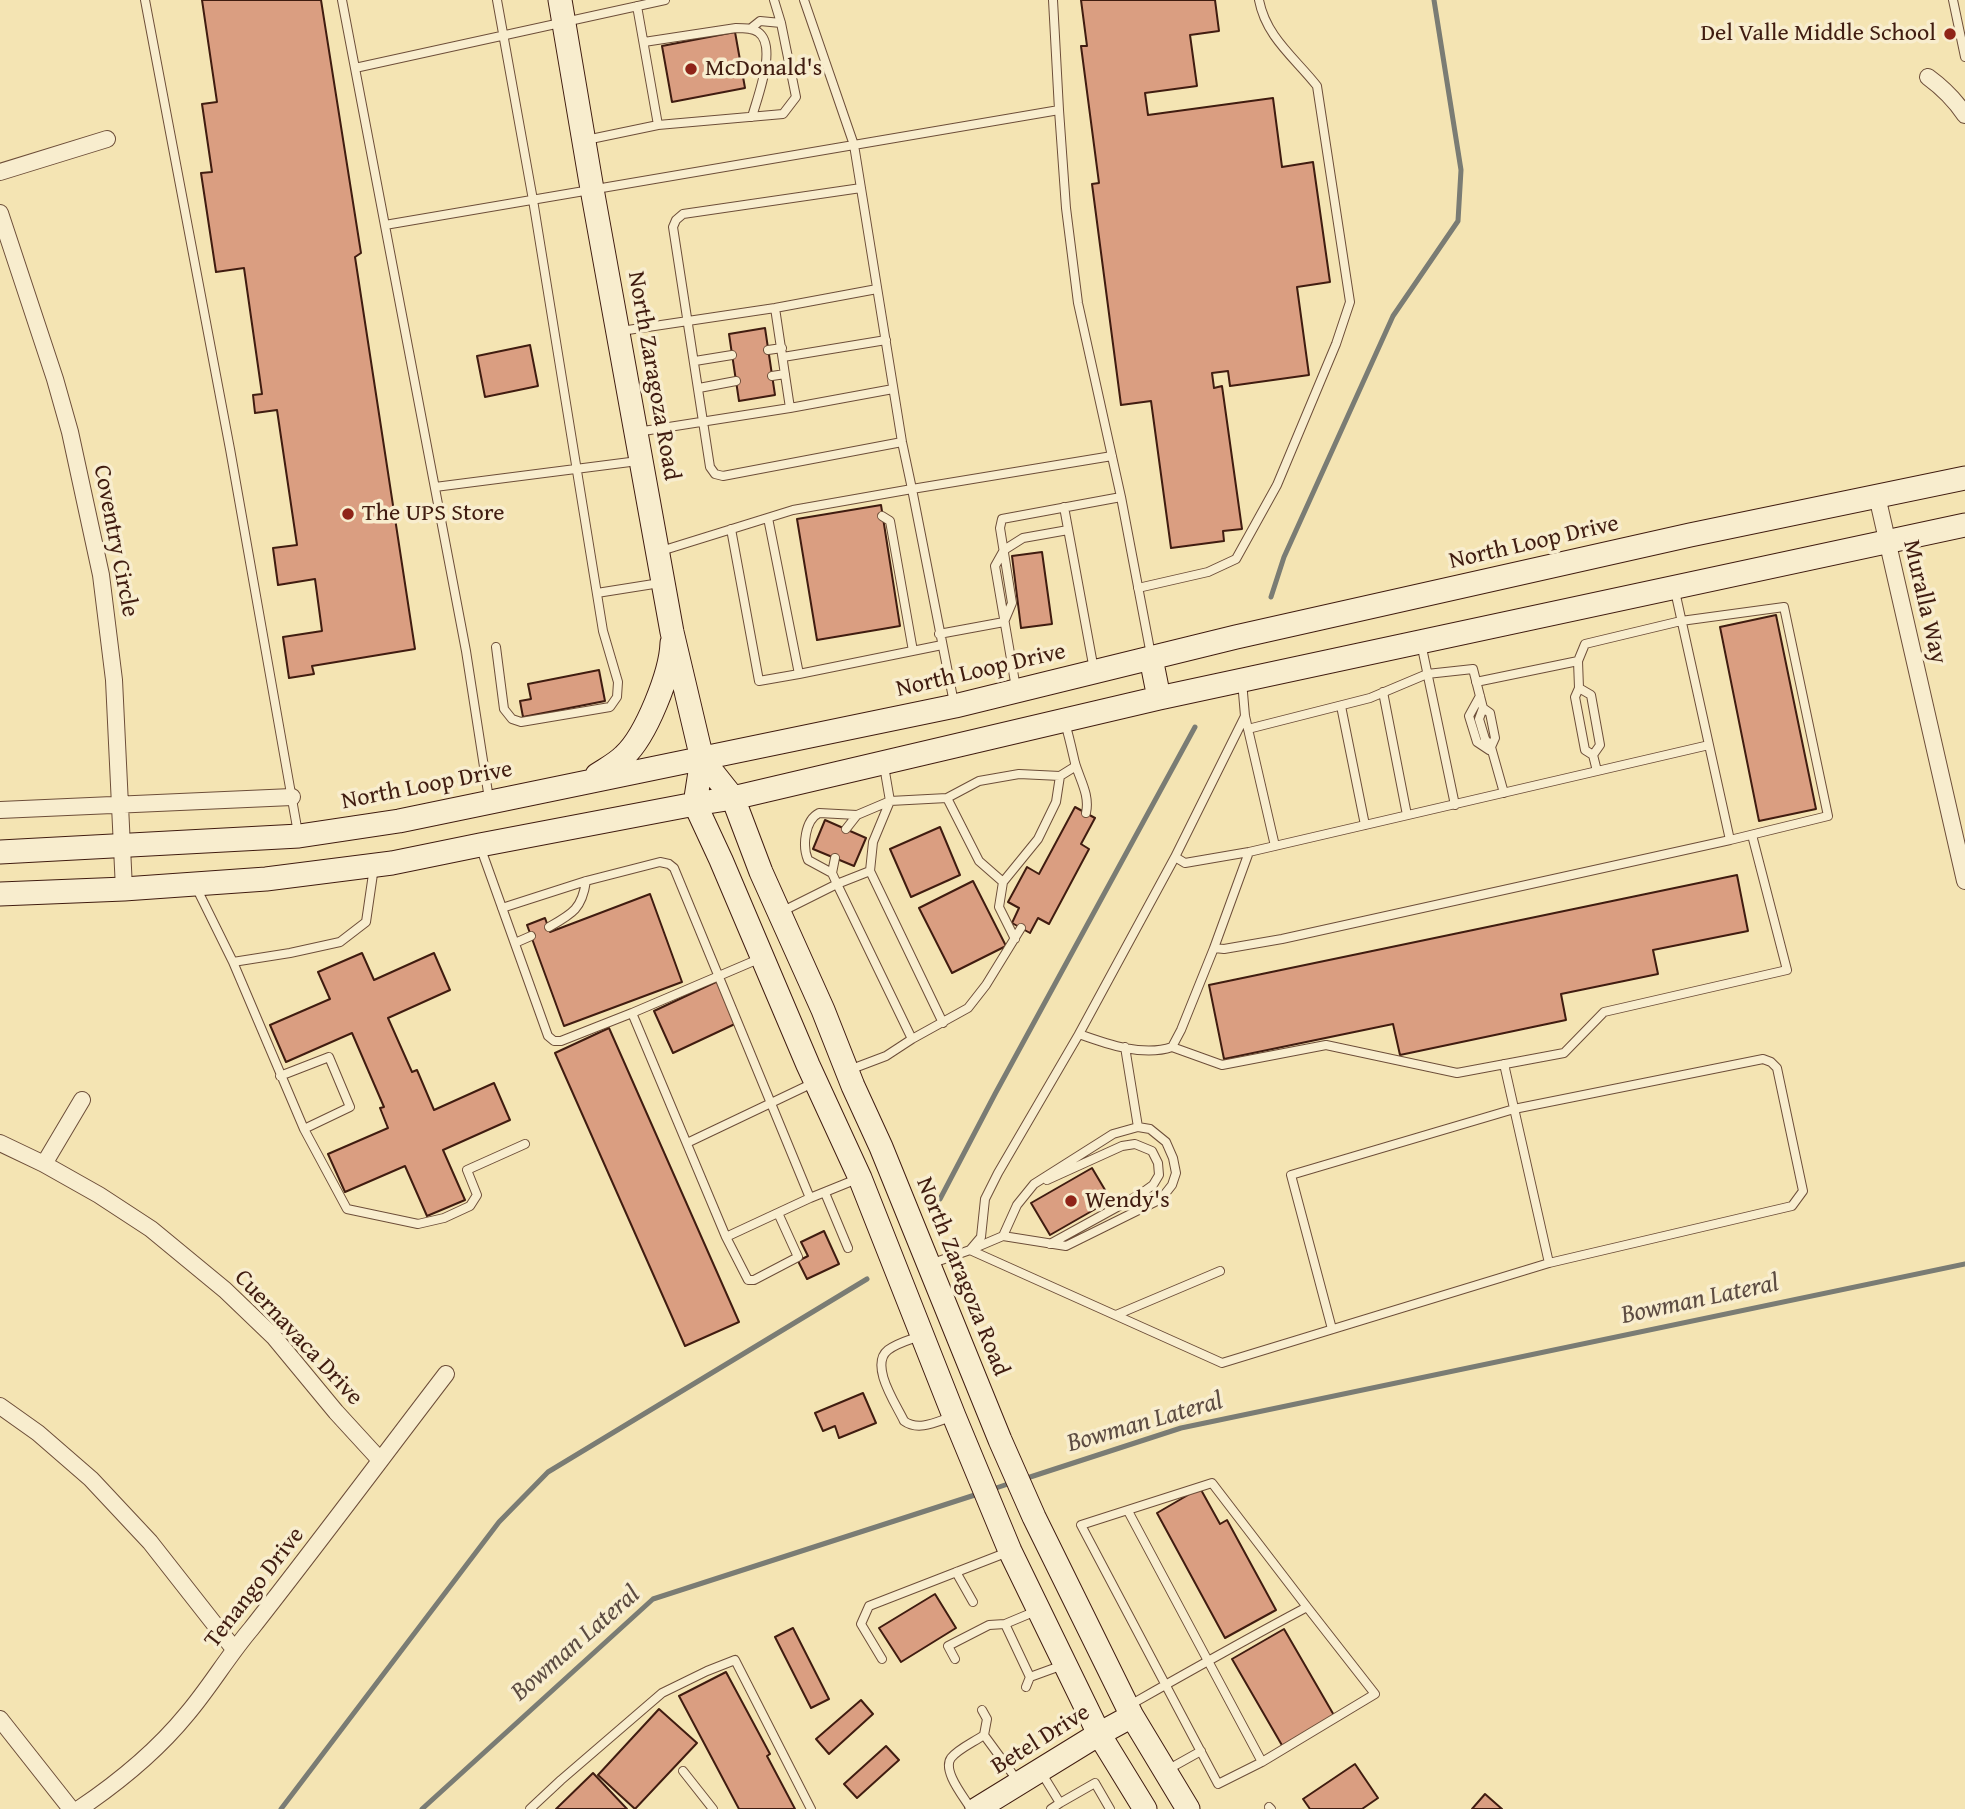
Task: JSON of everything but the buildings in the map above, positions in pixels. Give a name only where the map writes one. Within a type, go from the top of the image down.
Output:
[{"type":"main road","name":"North Zaragoza Road","points":[[562,11],[672,632],[702,759],[695,804]]},
{"type":"main road","name":"North Loop Drive","points":[[0,852],[299,836],[399,821],[955,706],[1236,637],[1677,538],[1965,478]]},
{"type":"main road","points":[[0,894],[266,879],[374,865],[733,798],[1159,698],[1965,525]]},
{"type":"main road","points":[[589,781],[624,756],[645,729],[671,651],[672,632]]},
{"type":"main road","points":[[1151,658],[1159,698]]},
{"type":"main road","name":"North Zaragoza Road","points":[[702,759],[733,798],[761,872],[881,1147],[1034,1517],[1129,1711],[1188,1809]]},
{"type":"main road","points":[[695,804],[860,1178],[1010,1551],[1099,1734],[1139,1807]]},
{"type":"main road","points":[[860,1178],[878,1186],[891,1201],[954,1356],[973,1373]]},
{"type":"main road","name":"Betel Drive","points":[[991,1806],[1019,1783],[1099,1734],[1129,1711]]},
{"type":"street","points":[[1928,77],[1944,89],[1965,115]]},
{"type":"street","points":[[0,172],[107,139]]},
{"type":"street","name":"Coventry Circle","points":[[0,213],[70,432],[101,575],[114,680],[124,889]]},
{"type":"street","name":"Muralla Way","points":[[1877,496],[1965,881]]},
{"type":"street","points":[[0,810],[292,797]]},
{"type":"street","points":[[44,1164],[82,1100]]},
{"type":"street","name":"Cuernavaca Drive","points":[[0,1143],[99,1195],[151,1229],[225,1290],[274,1338],[380,1460]]},
{"type":"street","name":"Tenango Drive","points":[[79,1809],[116,1784],[188,1714],[234,1649],[332,1526],[446,1374]]},
{"type":"street","points":[[0,1406],[38,1433],[91,1479],[150,1542],[234,1649]]},
{"type":"street","points":[[0,1719],[71,1809]]},
{"type":"lane","points":[[145,0],[230,449],[299,836]]},
{"type":"lane","points":[[342,0],[467,651],[490,802]]},
{"type":"lane","points":[[496,647],[504,709],[512,719],[522,722],[610,707],[617,696],[618,682],[603,631],[498,0]]},
{"type":"lane","points":[[355,68],[504,35],[562,11],[637,6],[665,0]]},
{"type":"lane","points":[[584,141],[657,125],[783,114],[796,97],[774,0]]},
{"type":"lane","points":[[804,0],[854,145],[902,442],[955,706]]},
{"type":"lane","points":[[1053,0],[1066,208],[1078,303],[1121,497],[1151,658]]},
{"type":"lane","points":[[1138,588],[1208,572],[1237,559],[1277,485],[1336,344],[1350,302],[1317,86],[1277,43],[1259,0]]},
{"type":"lane","points":[[1953,0],[1965,57]]},
{"type":"lane","points":[[637,6],[657,125]]},
{"type":"lane","points":[[750,29],[760,21],[781,23]]},
{"type":"lane","points":[[644,42],[736,28],[760,33],[767,52],[752,117]]},
{"type":"lane","points":[[385,225],[1059,110]]},
{"type":"lane","points":[[861,188],[683,214],[676,219],[673,228],[710,467],[715,474],[723,476],[902,442]]},
{"type":"lane","points":[[618,331],[775,308],[877,289]]},
{"type":"lane","points":[[775,308],[790,408]]},
{"type":"lane","points":[[768,350],[782,353],[886,340]]},
{"type":"lane","points":[[695,361],[732,355]]},
{"type":"lane","points":[[772,376],[785,374]]},
{"type":"lane","points":[[699,388],[736,382]]},
{"type":"lane","points":[[637,432],[893,389]]},
{"type":"lane","points":[[658,552],[793,510],[1112,456]]},
{"type":"lane","points":[[435,487],[641,461]]},
{"type":"lane","points":[[1017,690],[1004,622],[1012,603],[1000,528],[1002,519],[1121,497]]},
{"type":"lane","points":[[858,499],[869,507]]},
{"type":"lane","points":[[1064,508],[1095,671]]},
{"type":"lane","points":[[882,516],[890,521],[913,651]]},
{"type":"lane","points":[[768,518],[799,674]]},
{"type":"lane","points":[[731,529],[759,681],[942,645]]},
{"type":"lane","points":[[1004,550],[1023,538],[1068,530]]},
{"type":"lane","points":[[597,593],[663,582]]},
{"type":"lane","points":[[1674,588],[1730,840]]},
{"type":"lane","points":[[1214,948],[1224,949],[1293,937],[1828,816],[1784,607],[1681,621],[1585,644],[1578,662],[1579,688],[1575,697],[1585,750],[1592,755],[1597,771]]},
{"type":"lane","points":[[939,634],[1004,622]]},
{"type":"lane","points":[[1420,642],[1455,805]]},
{"type":"lane","points":[[1476,682],[1578,662]]},
{"type":"lane","points":[[1248,729],[1341,706],[1427,674],[1473,669],[1483,708],[1479,719],[1504,793]]},
{"type":"lane","points":[[1242,680],[1245,716],[1275,846]]},
{"type":"lane","points":[[1579,688],[1591,695],[1600,745],[1592,755]]},
{"type":"lane","points":[[1383,692],[1407,816]]},
{"type":"lane","points":[[1480,696],[1469,716],[1478,742],[1491,749]]},
{"type":"lane","points":[[1341,706],[1365,825]]},
{"type":"lane","points":[[971,1250],[981,1237],[985,1199],[1175,857],[1245,716]]},
{"type":"lane","points":[[1065,720],[1076,766],[1087,796],[1086,813]]},
{"type":"lane","points":[[1175,857],[1185,863],[1249,852],[1709,745]]},
{"type":"lane","points":[[883,763],[890,801],[873,842],[870,871],[943,1023]]},
{"type":"lane","points":[[832,873],[808,860],[804,844],[811,821],[820,813],[857,815],[890,801],[947,798],[979,781],[1019,774],[1060,776],[1076,766]]},
{"type":"lane","points":[[1015,939],[999,907],[1003,882],[1038,839],[1056,802],[1060,776]]},
{"type":"lane","points":[[947,798],[979,860],[1003,882]]},
{"type":"lane","points":[[846,829],[857,815]]},
{"type":"lane","points":[[1172,1046],[1222,1065],[1326,1045],[1457,1073],[1564,1053],[1604,1012],[1787,970],[1752,835]]},
{"type":"lane","points":[[480,845],[548,1036],[554,1041],[561,1041],[632,1013],[762,957]]},
{"type":"lane","points":[[1079,1034],[1125,1047],[1159,1051],[1172,1046],[1214,948],[1249,852]]},
{"type":"lane","points":[[835,858],[832,873],[912,1039]]},
{"type":"lane","points":[[502,908],[586,881],[660,862],[674,868],[810,1198]]},
{"type":"lane","points":[[233,962],[340,942],[366,922],[374,865]]},
{"type":"lane","points":[[779,913],[870,871]]},
{"type":"lane","points":[[548,927],[578,908],[586,881]]},
{"type":"lane","points":[[195,884],[233,962],[304,1129],[347,1209],[418,1224],[444,1218],[470,1206],[477,1195],[467,1170],[525,1144]]},
{"type":"lane","points":[[847,1071],[887,1056],[968,1008],[986,985],[1021,928]]},
{"type":"lane","points":[[515,943],[531,936]]},
{"type":"lane","points":[[632,1013],[726,1237],[748,1280],[754,1280],[798,1257],[778,1213]]},
{"type":"lane","points":[[1125,1047],[1138,1127]]},
{"type":"lane","points":[[280,1076],[329,1057],[351,1107],[304,1129]]},
{"type":"lane","points":[[971,1250],[1222,1363],[1549,1263],[1792,1206],[1803,1191],[1777,1068],[1763,1059],[1514,1109],[1291,1175],[1332,1329]]},
{"type":"lane","points":[[1504,1064],[1549,1263]]},
{"type":"lane","points":[[687,1143],[816,1082]]},
{"type":"lane","points":[[929,1265],[1003,1236],[1066,1246],[1161,1199],[1172,1185],[1176,1173],[1166,1142],[1150,1129],[1138,1127],[1113,1134],[1034,1184],[1017,1205],[1003,1236]]},
{"type":"lane","points":[[1034,1184],[1051,1179],[1122,1146],[1135,1144],[1152,1151],[1158,1163],[1158,1175],[1153,1185],[1049,1244]]},
{"type":"lane","points":[[726,1237],[860,1178]]},
{"type":"lane","points":[[825,1193],[848,1248]]},
{"type":"lane","points":[[1116,1315],[1220,1271]]},
{"type":"lane","points":[[922,1335],[888,1350],[881,1358],[882,1374],[904,1421],[910,1425],[918,1426],[954,1416]]},
{"type":"lane","points":[[1212,1483],[1307,1607],[1375,1694],[1262,1762],[1218,1784],[1081,1525],[1212,1483]]},
{"type":"lane","points":[[1128,1511],[1262,1762]]},
{"type":"lane","points":[[882,1659],[861,1623],[869,1606],[1010,1551]]},
{"type":"lane","points":[[956,1572],[973,1602]]},
{"type":"lane","points":[[1129,1711],[1167,1684],[1307,1607]]},
{"type":"lane","points":[[954,1659],[948,1646],[989,1625],[1005,1624],[1039,1609]]},
{"type":"lane","points":[[1005,1624],[1005,1636],[1025,1673],[1026,1687]]},
{"type":"lane","points":[[530,1809],[662,1693],[707,1671],[736,1661],[811,1809]]},
{"type":"lane","points":[[1025,1673],[1065,1664]]},
{"type":"lane","points":[[971,1809],[949,1773],[948,1764],[952,1756],[984,1735],[987,1719],[982,1710]]},
{"type":"lane","points":[[984,1735],[1019,1783]]},
{"type":"lane","points":[[1165,1771],[1201,1751]]},
{"type":"lane","points":[[1040,1770],[1054,1807],[1095,1783],[1108,1809]]},
{"type":"lane","points":[[683,1771],[713,1809]]},
{"type":"waterway","points":[[1271,597],[1284,557],[1393,316],[1458,221],[1461,170],[1434,0]]},
{"type":"waterway","points":[[940,1199],[1195,727]]},
{"type":"waterway","name":"Bowman Lateral","points":[[1024,1479],[1181,1428],[1965,1264]]},
{"type":"waterway","points":[[281,1809],[499,1522],[548,1472],[867,1279]]},
{"type":"waterway","name":"Bowman Lateral","points":[[990,1490],[1011,1483]]},
{"type":"waterway","name":"Bowman Lateral","points":[[422,1809],[653,1599],[981,1493]]},
{"type":"place","name":"Del Valle Middle School","points":[[1950,34]]},
{"type":"place","name":"McDonald's","points":[[691,69]]},
{"type":"place","name":"The UPS Store","points":[[348,514]]},
{"type":"place","name":"Wendy's","points":[[1071,1201]]}]
